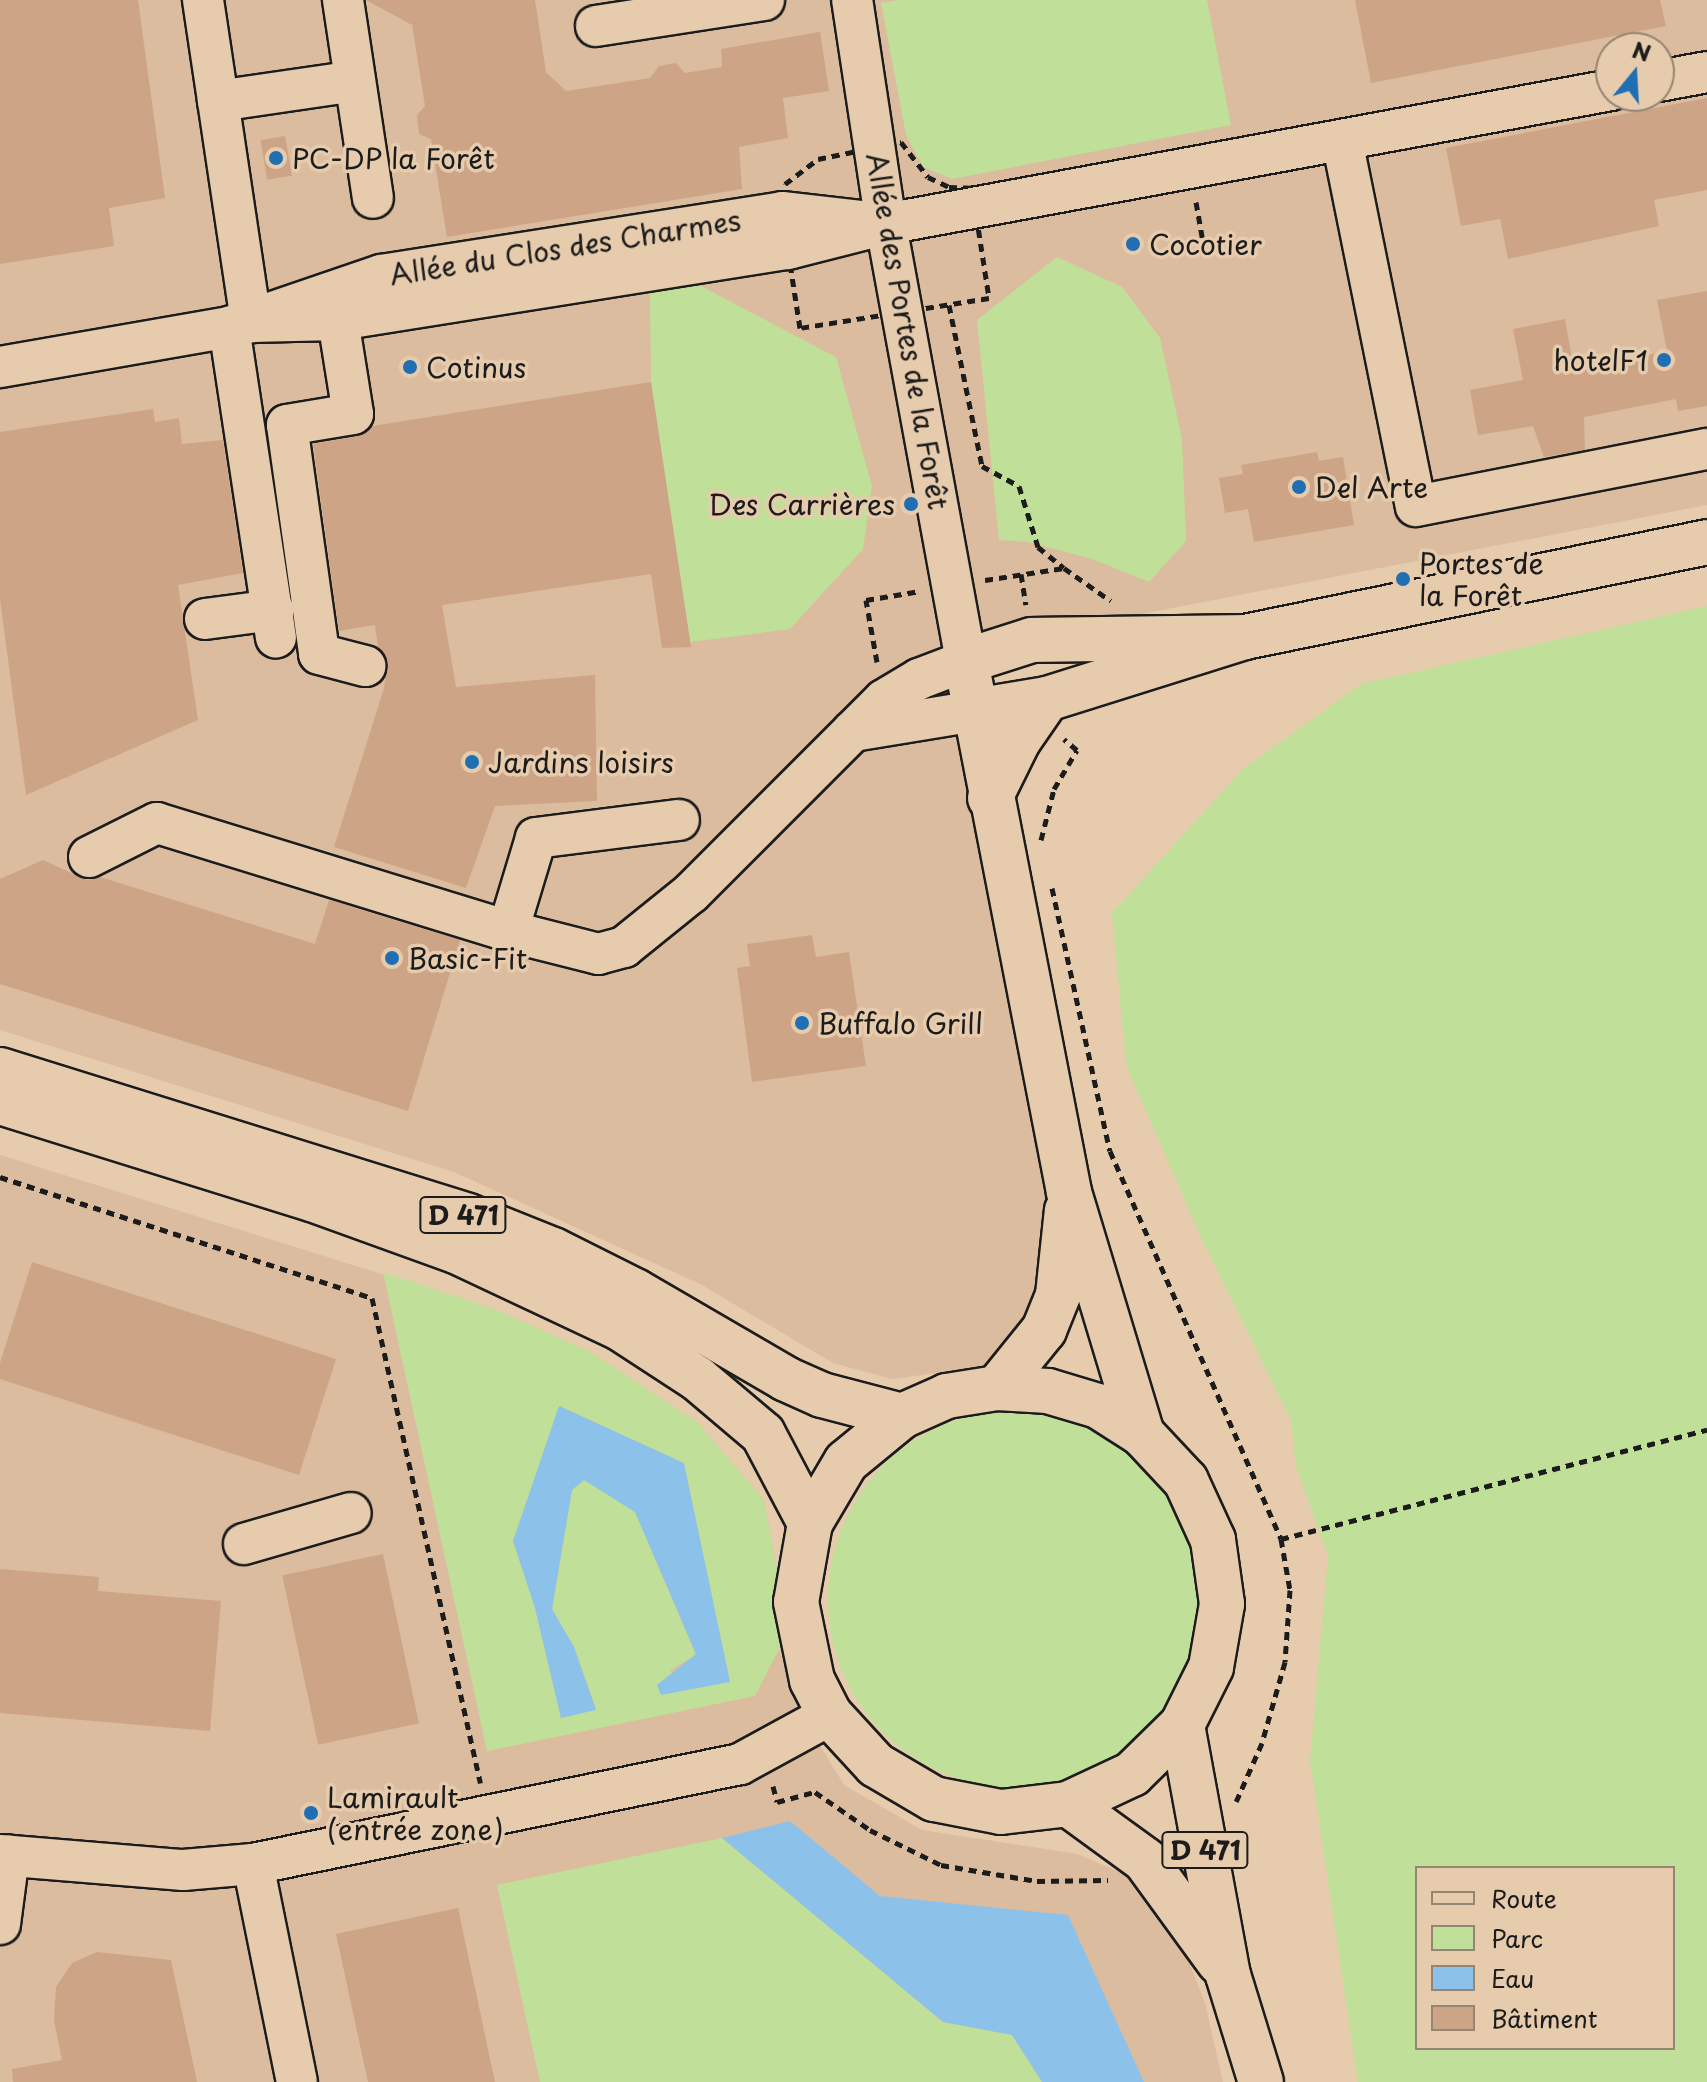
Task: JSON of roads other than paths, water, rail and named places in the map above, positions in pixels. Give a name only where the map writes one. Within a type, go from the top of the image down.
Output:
[{"type":"main road","points":[[975,711],[1047,699],[1245,637],[1707,542]]},
{"type":"main road","points":[[1142,1434],[1069,1192],[990,798],[966,661],[1032,640],[1245,637]]},
{"type":"main road","points":[[990,798],[1018,741],[1047,699]]},
{"type":"main road","name":"D 471","points":[[0,1070],[468,1216],[553,1250],[635,1291],[786,1379],[822,1395],[902,1416]]},
{"type":"main road","name":"D 471","points":[[0,1102],[312,1199],[456,1251],[620,1328],[698,1379],[763,1434],[810,1523]]},
{"type":"main road","points":[[997,1388],[1044,1330],[1058,1295],[1069,1192]]},
{"type":"main road","points":[[997,1388],[1048,1391],[1085,1402],[1142,1434],[1186,1481],[1213,1540],[1222,1604],[1211,1667],[1182,1725],[1132,1774],[1068,1804],[1001,1812],[934,1799],[876,1765],[830,1715],[800,1642],[799,1562],[810,1523],[846,1462],[902,1416],[947,1396],[997,1388]]},
{"type":"main road","name":"D 471","points":[[1182,1725],[1228,1975],[1261,2082]]},
{"type":"main road","name":"D 471","points":[[1068,1804],[1145,1860],[1228,1975]]},
{"type":"street","points":[[203,0],[218,101],[275,624],[205,619]]},
{"type":"street","points":[[343,0],[373,198]]},
{"type":"street","points":[[596,26],[764,0]]},
{"type":"street","name":"Allée des Portes de la Forêt","points":[[852,0],[886,224],[966,661]]},
{"type":"street","points":[[1675,78],[1707,72]]},
{"type":"street","points":[[218,101],[355,81]]},
{"type":"street","name":"Allée du Clos des Charmes","points":[[0,367],[240,324],[338,320],[788,249],[886,224],[1595,93]]},
{"type":"street","points":[[1342,140],[1416,506],[1707,449]]},
{"type":"street","name":"Allée du Clos des Charmes","points":[[240,324],[381,275],[782,212],[886,224]]},
{"type":"street","points":[[338,320],[353,414],[287,425],[319,654],[365,666]]},
{"type":"street","points":[[89,857],[157,823],[508,931],[598,954],[624,947],[691,893],[884,700],[966,661]]},
{"type":"street","points":[[853,731],[975,711]]},
{"type":"street","points":[[508,931],[536,838],[679,820]]},
{"type":"street","points":[[244,1544],[351,1513]]},
{"type":"street","points":[[0,1924],[5,1856],[183,1870],[253,1864],[489,1819],[740,1764],[830,1715]]},
{"type":"street","points":[[253,1864],[297,2082]]},
{"type":"water","points":[[559,1406],[684,1463],[730,1682],[661,1695],[657,1685],[696,1654],[635,1512],[584,1480],[572,1490],[552,1609],[574,1647],[596,1710],[561,1718],[535,1608],[513,1541]]},
{"type":"water","points":[[790,1821],[880,1896],[1068,1915],[1144,2082],[1042,2082],[1012,2035],[943,2022],[722,1838]]},
{"type":"place","name":"PC-DP la Forêt","points":[[276,158]]},
{"type":"place","name":"Cocotier","points":[[1133,244]]},
{"type":"place","name":"hotelF1","points":[[1664,360]]},
{"type":"place","name":"Cotinus","points":[[410,367]]},
{"type":"place","name":"Del Arte","points":[[1299,487]]},
{"type":"place","name":"Des Carrières","points":[[911,504]]},
{"type":"place","name":"Portes de la Forêt","points":[[1403,579]]},
{"type":"place","name":"Jardins loisirs","points":[[472,762]]},
{"type":"place","name":"Basic-Fit","points":[[392,958]]},
{"type":"place","name":"Buffalo Grill","points":[[802,1023]]},
{"type":"place","name":"Lamirault (entrée zone)","points":[[311,1813]]}]
